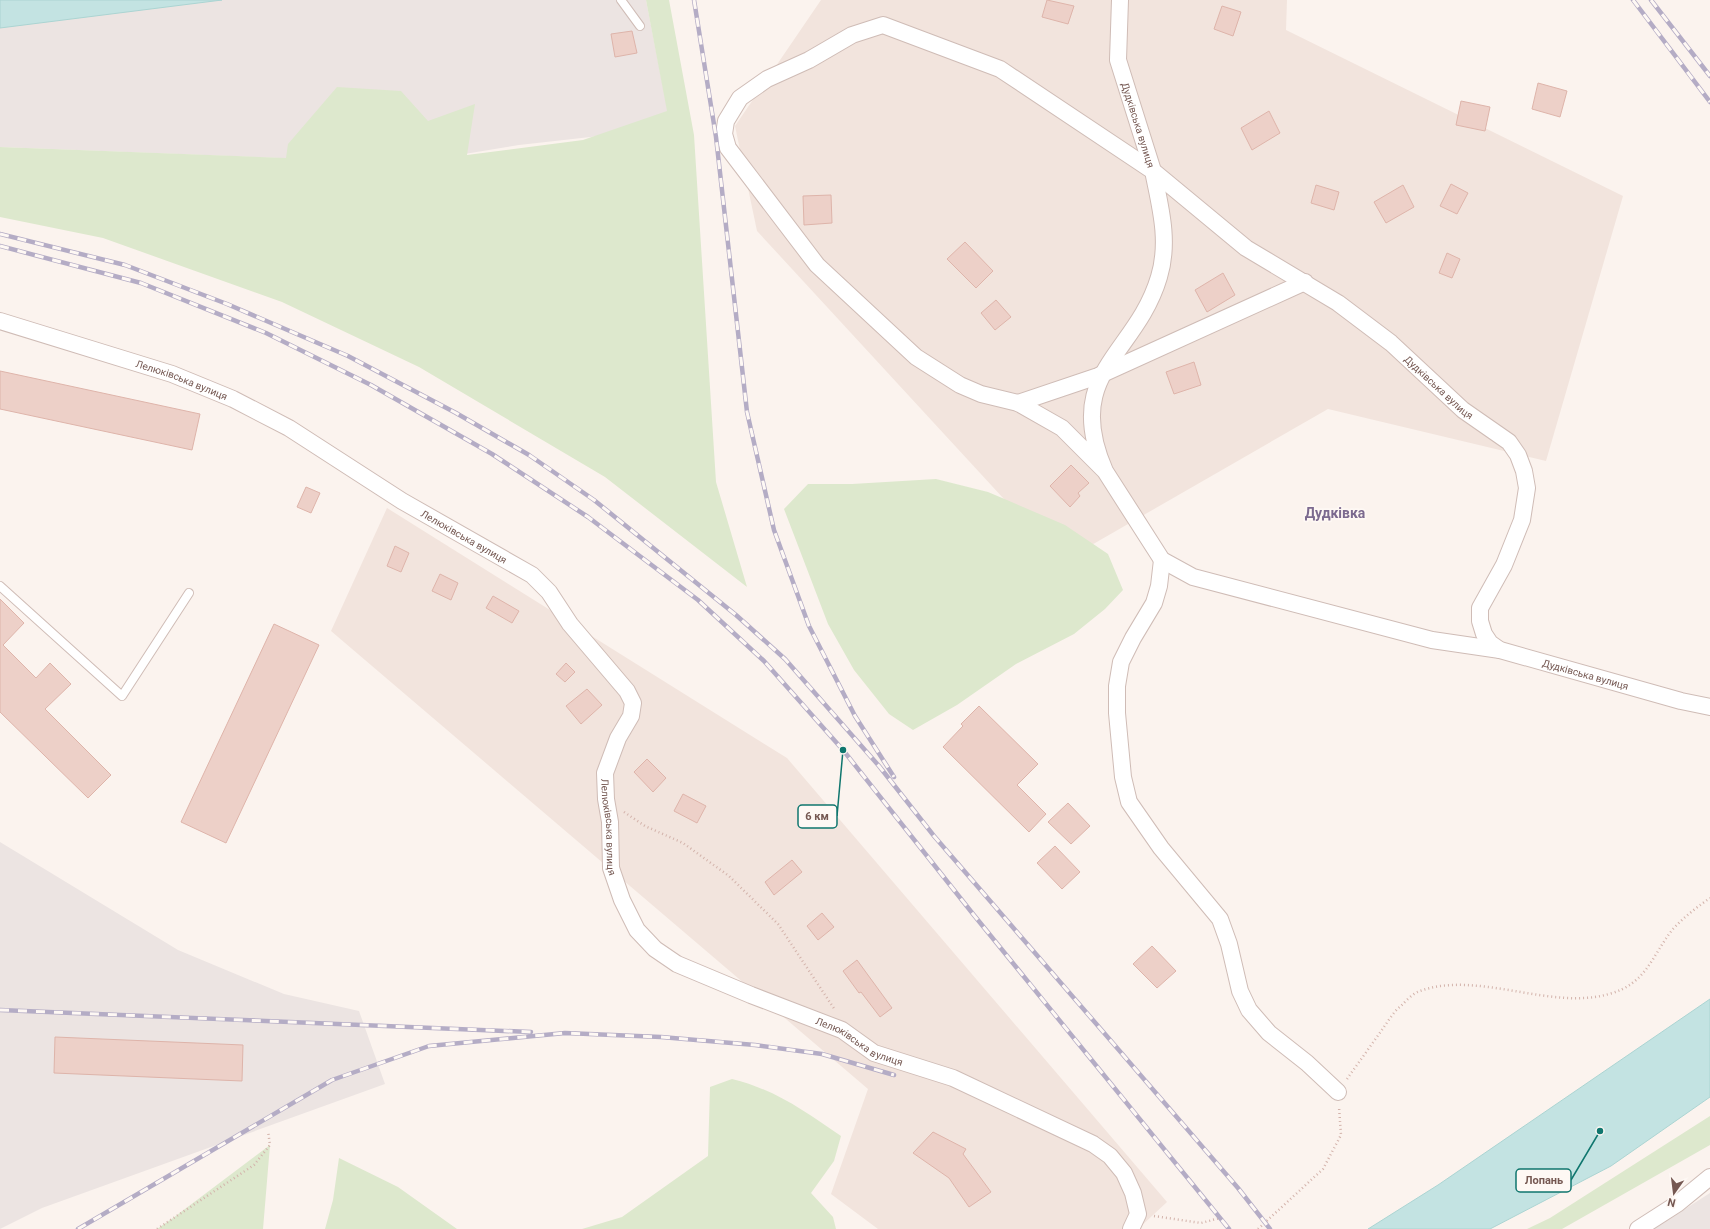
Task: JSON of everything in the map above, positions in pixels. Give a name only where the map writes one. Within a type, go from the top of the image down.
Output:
[{"type":"street","name":"Дудківська вулиця","points":[[1120,0],[1118,60],[1153,171],[1246,248],[1338,303],[1390,343],[1463,410],[1509,442],[1518,455],[1524,471],[1526,488],[1522,520],[1504,565],[1480,608],[1480,621],[1484,634],[1490,643],[1500,650],[1681,701],[1710,707]]},
{"type":"street","points":[[1105,471],[1094,439],[1092,423],[1093,406],[1102,374],[1141,316],[1159,277],[1163,259],[1164,222],[1153,171],[1000,69],[883,25],[852,35],[809,60],[767,79],[740,98],[726,121],[724,134],[728,148],[818,265],[916,357],[960,385],[981,394],[1018,403],[1062,428],[1105,471],[1162,560],[1193,577],[1432,640],[1500,650]]},
{"type":"street","points":[[1018,403],[1102,374],[1305,282]]},
{"type":"street","name":"Лелюківська вулиця","points":[[0,321],[172,374],[233,399],[289,428],[402,501],[532,575],[550,592],[570,624],[628,691],[633,703],[631,716],[618,738],[605,773],[606,799],[610,822],[611,868],[622,900],[637,930],[655,949],[677,964],[751,995],[842,1030],[874,1053],[953,1078],[1093,1144],[1110,1156],[1124,1173],[1133,1193],[1138,1214]]},
{"type":"street","points":[[1162,560],[1159,586],[1154,603],[1132,638],[1121,662],[1116,686],[1123,777],[1129,802],[1161,848],[1220,919],[1229,944],[1240,991],[1249,1010],[1269,1033],[1307,1063],[1338,1092]]},
{"type":"street","points":[[1638,1229],[1677,1204],[1710,1177]]},
{"type":"street","points":[[1132,1229],[1138,1214]]},
{"type":"lane","points":[[620,0],[640,26]]},
{"type":"lane","points":[[0,586],[122,696],[190,593]]},
{"type":"path","points":[[606,799],[645,826],[683,843],[729,876],[778,924],[833,1004],[842,1030]]},
{"type":"path","points":[[1258,1229],[1323,1169],[1341,1135],[1338,1092],[1399,1007],[1419,991],[1445,986],[1494,988],[1550,996],[1580,998],[1609,994],[1631,985],[1651,964],[1673,930],[1693,910],[1710,898]]},
{"type":"path","points":[[157,1229],[254,1165],[270,1145],[268,1131]]},
{"type":"path","points":[[1138,1214],[1201,1223],[1220,1218]]},
{"type":"shaded area","points":[[0,0],[646,0],[671,128],[519,145],[410,163],[0,147]]},
{"type":"shaded area","points":[[821,0],[1287,0],[1286,30],[1623,196],[1546,461],[1328,409],[1062,562],[757,231],[735,126]]},
{"type":"shaded area","points":[[387,508],[787,758],[1167,1202],[1138,1229],[878,1229],[831,1194],[868,1089],[331,631]]},
{"type":"shaded area","points":[[0,842],[178,950],[284,994],[359,1011],[385,1084],[42,1208],[0,1229]]},
{"type":"shaded area","points":[[1710,1193],[1710,1229],[1654,1229]]},
{"type":"green space","points":[[646,0],[669,0],[694,135],[716,482],[747,587],[605,477],[419,367],[282,302],[103,238],[0,217],[0,147],[286,158],[288,144],[337,87],[401,91],[428,121],[475,104],[467,155],[583,140],[667,111]]},
{"type":"green space","points":[[936,479],[988,492],[1065,525],[1108,554],[1123,590],[1105,609],[1074,634],[1016,664],[957,705],[913,730],[889,714],[854,670],[828,624],[784,509],[808,484],[852,484]]},
{"type":"green space","points":[[732,1079],[776,1095],[841,1136],[834,1161],[811,1193],[833,1217],[836,1229],[582,1229],[622,1217],[708,1156],[710,1087]]},
{"type":"green space","points":[[1710,1116],[1710,1145],[1562,1229],[1527,1229],[1550,1218]]},
{"type":"green space","points":[[270,1145],[263,1229],[157,1229],[173,1218]]},
{"type":"green space","points":[[339,1158],[398,1187],[457,1229],[325,1229],[333,1200]]},
{"type":"water","points":[[0,0],[222,0],[0,28]]},
{"type":"water","points":[[1710,999],[1710,1097],[1611,1166],[1490,1229],[1368,1229],[1438,1185]]},
{"type":"building","points":[[1047,0],[1074,6],[1068,24],[1042,17]]},
{"type":"building","points":[[1222,6],[1241,12],[1233,36],[1214,29]]},
{"type":"building","points":[[632,31],[637,53],[615,57],[611,34]]},
{"type":"building","points":[[1538,83],[1567,91],[1560,117],[1532,109]]},
{"type":"building","points":[[1461,101],[1490,107],[1485,131],[1456,125]]},
{"type":"building","points":[[1269,111],[1280,133],[1252,150],[1241,128]]},
{"type":"building","points":[[1451,184],[1468,193],[1457,214],[1440,206]]},
{"type":"building","points":[[1316,185],[1339,192],[1334,210],[1311,203]]},
{"type":"building","points":[[1403,185],[1414,207],[1386,223],[1374,202]]},
{"type":"building","points":[[831,195],[832,223],[804,225],[803,196]]},
{"type":"building","points":[[965,242],[993,271],[976,288],[947,259]]},
{"type":"building","points":[[1447,253],[1460,259],[1452,278],[1439,273]]},
{"type":"building","points":[[1223,273],[1235,295],[1207,312],[1195,290]]},
{"type":"building","points":[[996,300],[1011,317],[995,330],[981,313]]},
{"type":"building","points":[[1194,362],[1201,385],[1174,394],[1166,372]]},
{"type":"building","points":[[0,371],[200,414],[192,450],[0,409]]},
{"type":"building","points":[[1071,465],[1089,483],[1078,493],[1080,496],[1070,507],[1050,486]]},
{"type":"building","points":[[306,487],[320,493],[311,513],[297,507]]},
{"type":"building","points":[[395,546],[409,553],[401,572],[387,566]]},
{"type":"building","points":[[440,574],[458,583],[451,600],[432,591]]},
{"type":"building","points":[[493,596],[519,611],[512,623],[486,608]]},
{"type":"building","points":[[0,599],[24,623],[3,645],[36,678],[50,663],[71,684],[45,709],[111,775],[88,798],[0,712]]},
{"type":"building","points":[[274,624],[319,645],[226,843],[181,822]]},
{"type":"building","points":[[566,663],[575,672],[565,682],[556,674]]},
{"type":"building","points":[[587,689],[602,705],[581,724],[566,706]]},
{"type":"building","points":[[979,706],[1038,764],[1017,785],[1046,814],[1029,832],[943,747],[963,726],[961,724]]},
{"type":"building","points":[[647,759],[666,778],[653,792],[634,772]]},
{"type":"building","points":[[683,794],[706,806],[697,823],[674,811]]},
{"type":"building","points":[[1068,803],[1090,826],[1071,844],[1048,822]]},
{"type":"building","points":[[1055,846],[1080,872],[1062,889],[1037,863]]},
{"type":"building","points":[[792,860],[802,872],[774,895],[765,882]]},
{"type":"building","points":[[822,913],[834,927],[818,940],[807,926]]},
{"type":"building","points":[[1152,946],[1176,971],[1157,988],[1133,964]]},
{"type":"building","points":[[857,960],[892,1008],[880,1017],[861,992],[859,993],[843,971]]},
{"type":"building","points":[[55,1037],[243,1045],[242,1081],[54,1073]]},
{"type":"building","points":[[933,1132],[966,1149],[963,1154],[991,1192],[969,1207],[949,1178],[913,1153]]},
{"type":"railway","points":[[694,0],[716,137],[747,412],[774,530],[809,626],[855,716],[894,777]]},
{"type":"railway","points":[[1633,0],[1710,102]]},
{"type":"railway","points":[[1651,0],[1710,76]]},
{"type":"railway","points":[[0,234],[125,265],[227,304],[348,356],[456,413],[529,455],[594,500],[736,615],[785,659],[879,766],[934,836],[1238,1188],[1270,1229]]},
{"type":"railway","points":[[0,246],[141,283],[266,333],[371,385],[492,454],[588,517],[698,600],[764,661],[843,750],[973,914],[1229,1229]]},
{"type":"railway","points":[[0,1010],[531,1032]]},
{"type":"railway","points":[[78,1229],[332,1080],[429,1046],[565,1033],[661,1037],[755,1045],[822,1054],[894,1075]]},
{"type":"place","name":"6 км","points":[[843,750]]},
{"type":"place","name":"Лопань","points":[[1600,1131]]},
{"type":"district","name":"Дудківка","points":[[1335,513]]}]
